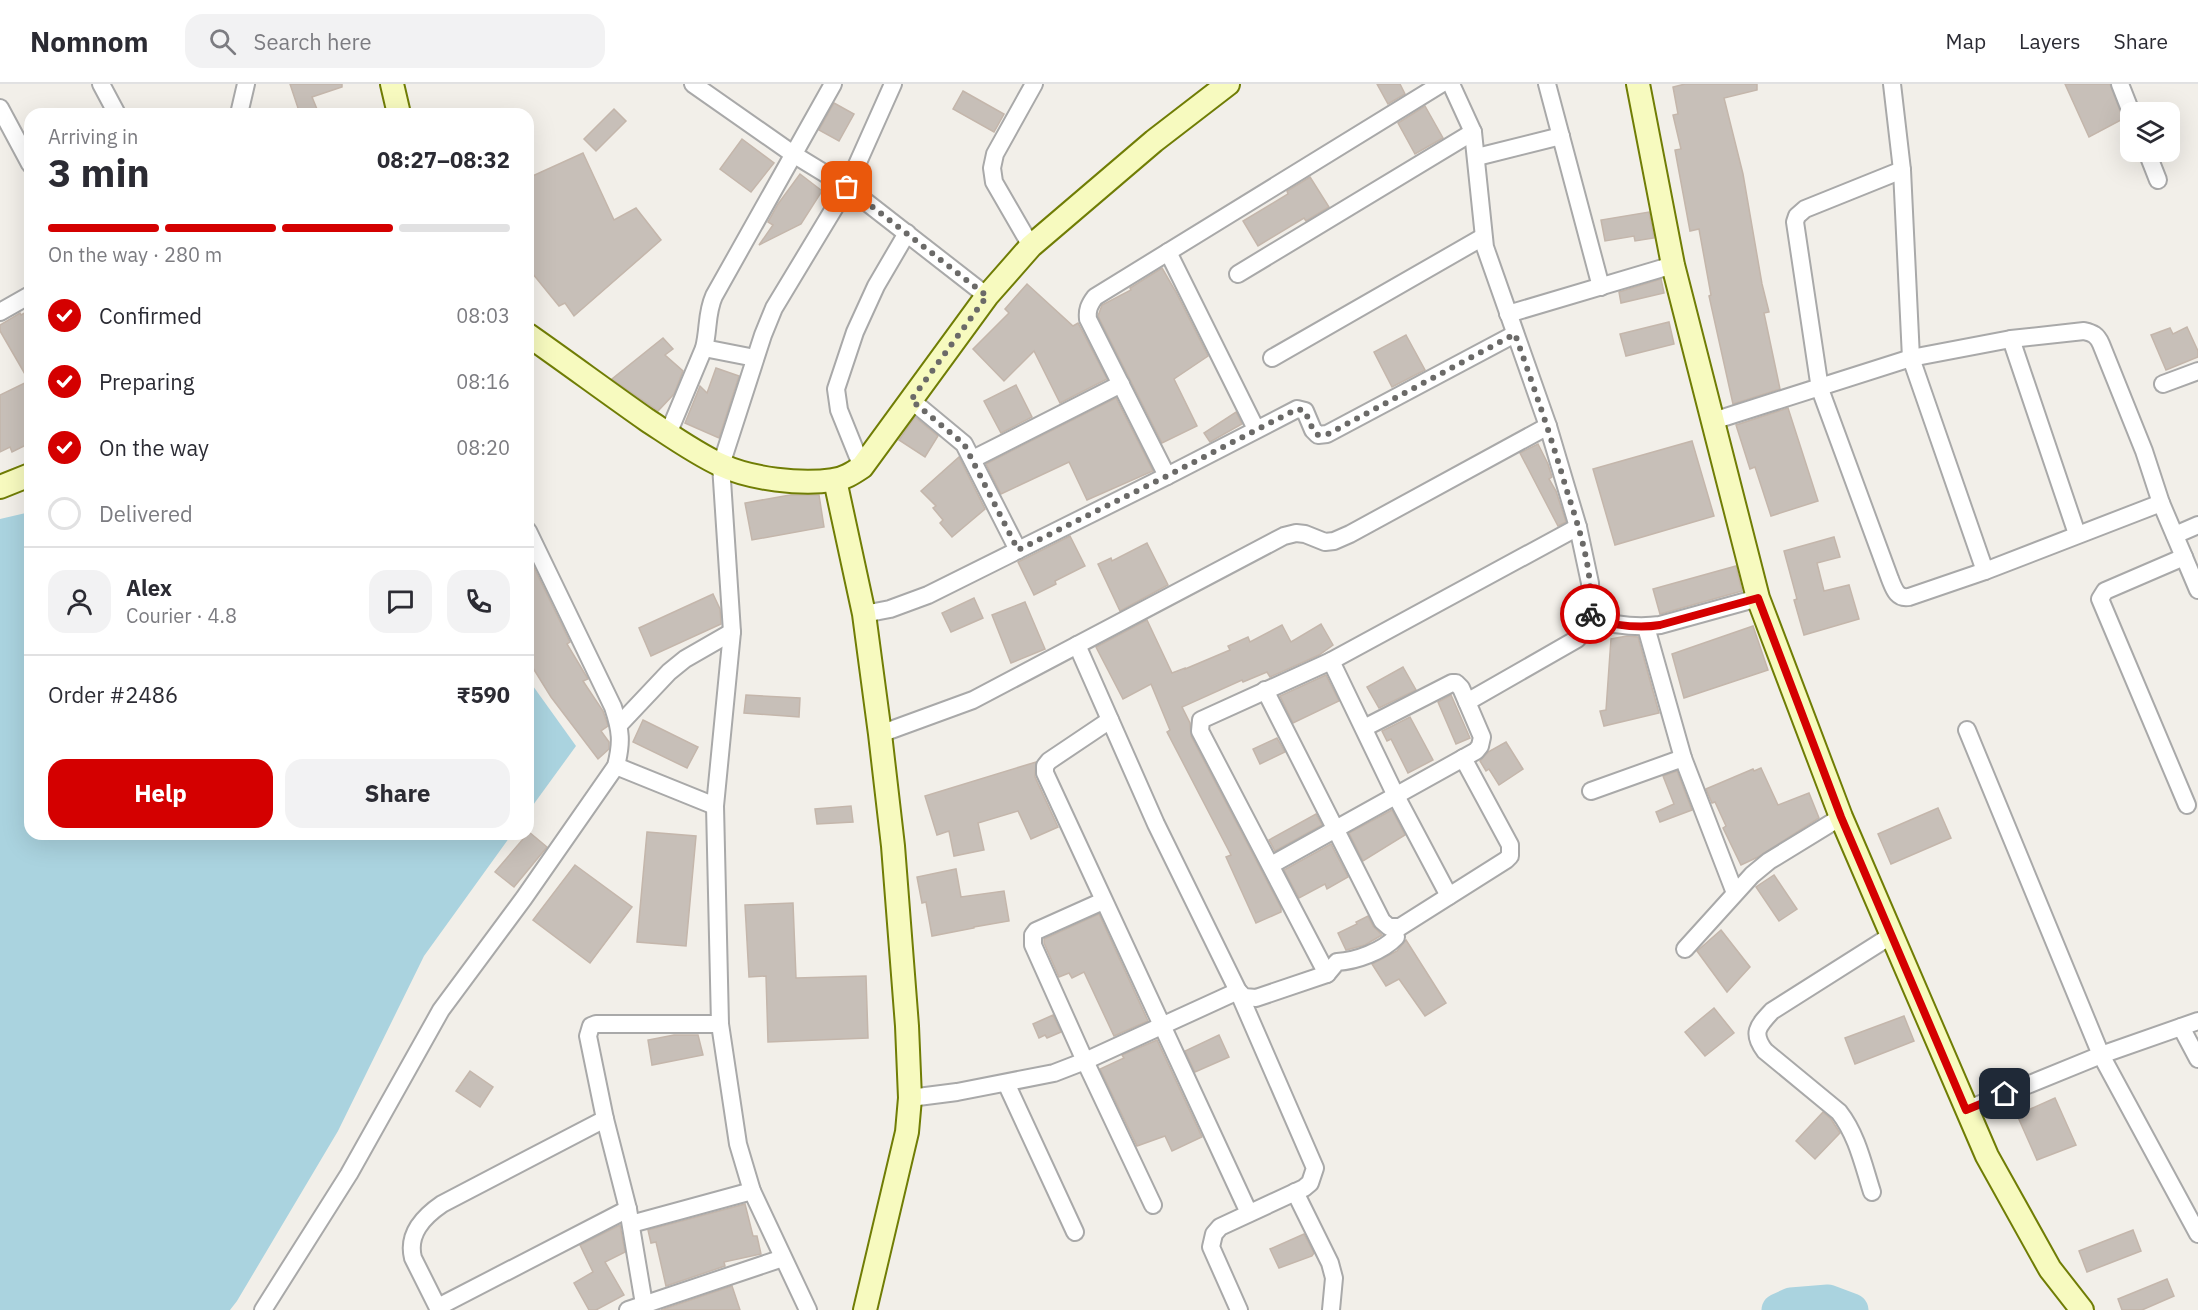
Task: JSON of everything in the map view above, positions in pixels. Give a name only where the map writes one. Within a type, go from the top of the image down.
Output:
[{"type":"main road","points":[[392,84],[398,108]]},
{"type":"main road","points":[[534,339],[668,434],[721,465],[748,474],[813,482],[835,480],[850,475],[862,467],[987,296],[1031,246],[1154,141],[1228,84]]},
{"type":"main road","points":[[1638,84],[1673,265],[1758,598],[1841,817],[1966,1110],[1987,1156],[2050,1269],[2082,1310]]},
{"type":"main road","points":[[0,487],[24,477]]},
{"type":"main road","points":[[835,480],[864,614],[880,734],[893,846],[907,1026],[910,1098],[900,1164],[864,1310]]},
{"type":"street","points":[[101,84],[114,108]]},
{"type":"street","points":[[240,108],[246,84]]},
{"type":"street","points":[[693,84],[793,154],[847,187],[987,296]]},
{"type":"street","points":[[668,434],[704,348],[708,333],[708,308],[833,84]]},
{"type":"street","points":[[808,1310],[752,1191],[738,1144],[720,1024],[715,807],[732,632],[721,465],[755,358],[774,308],[847,187],[893,84]]},
{"type":"street","points":[[1031,246],[994,182],[992,168],[995,154],[1034,84]]},
{"type":"street","points":[[1167,476],[1088,319],[1087,312],[1090,304],[1095,297],[1441,84]]},
{"type":"street","points":[[1452,84],[1473,132],[1483,237],[1548,426],[1578,527],[1590,583],[1604,622]]},
{"type":"street","points":[[1547,84],[1601,287]]},
{"type":"street","points":[[1892,84],[1902,171],[1911,358],[1985,571]]},
{"type":"street","points":[[2120,84],[2127,102]]},
{"type":"street","points":[[0,108],[24,153]]},
{"type":"street","points":[[1238,274],[1473,132]]},
{"type":"street","points":[[1477,157],[1561,136]]},
{"type":"street","points":[[2151,162],[2158,180]]},
{"type":"street","points":[[1902,171],[1805,209],[1797,216],[1795,222],[1820,389],[1890,579],[1899,596],[1909,597],[1985,571],[2161,503]]},
{"type":"street","points":[[862,467],[839,410],[836,389],[855,332],[876,286],[907,233]]},
{"type":"street","points":[[1272,358],[1483,237]]},
{"type":"street","points":[[1168,252],[1256,429]]},
{"type":"street","points":[[1508,314],[1673,265]]},
{"type":"street","points":[[0,312],[24,298]]},
{"type":"street","points":[[1713,421],[1820,389],[1911,358],[2011,339],[2084,331],[2093,333],[2098,337],[2144,451],[2161,503],[2198,590]]},
{"type":"street","points":[[864,614],[890,609],[928,595],[1297,409],[1305,411],[1313,430],[1318,435],[1328,434],[1515,334]]},
{"type":"street","points":[[2011,339],[2077,534]]},
{"type":"street","points":[[704,348],[755,358]]},
{"type":"street","points":[[2163,384],[2198,370]]},
{"type":"street","points":[[973,459],[1121,384]]},
{"type":"street","points":[[911,400],[964,444],[1018,550]]},
{"type":"street","points":[[880,734],[964,704],[1284,536],[1296,533],[1305,534],[1325,542],[1350,534],[1548,426]]},
{"type":"street","points":[[2175,535],[2198,525]]},
{"type":"street","points":[[1327,974],[1200,731],[1201,720],[1205,716],[1331,661],[1578,527]]},
{"type":"street","points":[[263,1310],[349,1174],[441,1010],[524,898],[615,766],[621,744],[619,725],[613,707],[534,543]]},
{"type":"street","points":[[2184,557],[2105,591],[2100,599],[2187,805]]},
{"type":"street","points":[[1467,702],[1577,639],[1588,627],[1604,622],[1646,627],[1660,625],[1758,598]]},
{"type":"street","points":[[1646,627],[1683,758],[1735,893]]},
{"type":"street","points":[[619,725],[669,672],[685,659],[732,632]]},
{"type":"street","points":[[1077,645],[1156,824],[1238,991],[1314,1161],[1315,1168],[1310,1183],[1220,1227],[1214,1234],[1211,1247],[1239,1310]]},
{"type":"street","points":[[1331,661],[1396,796],[1449,896]]},
{"type":"street","points":[[1271,865],[1476,751],[1482,743],[1482,737],[1459,685],[1452,683],[1364,728]]},
{"type":"street","points":[[1265,690],[1382,921],[1389,927],[1400,927],[1506,860],[1511,851],[1462,758]]},
{"type":"street","points":[[1110,720],[1049,761],[1045,766],[1045,773],[1249,1213]]},
{"type":"street","points":[[1967,730],[2101,1055],[2198,1234]]},
{"type":"street","points":[[1591,791],[1683,758]]},
{"type":"street","points":[[615,766],[715,807]]},
{"type":"street","points":[[1685,949],[1735,893],[1769,861],[1841,817]]},
{"type":"street","points":[[1103,901],[1036,931],[1032,945],[1153,1205]]},
{"type":"street","points":[[1872,1192],[1848,1123],[1839,1112],[1765,1051],[1759,1042],[1757,1033],[1761,1023],[1772,1011],[1892,935]]},
{"type":"street","points":[[1238,991],[1244,997],[1256,998],[1327,974],[1337,962],[1350,961],[1396,938]]},
{"type":"street","points":[[910,1098],[1054,1073],[1238,991]]},
{"type":"street","points":[[1966,1110],[2101,1055],[2198,1021]]},
{"type":"street","points":[[720,1024],[596,1024],[591,1026],[588,1036],[605,1119],[630,1216],[639,1308],[783,1258]]},
{"type":"street","points":[[2181,1027],[2198,1059]]},
{"type":"street","points":[[1006,1083],[1075,1232]]},
{"type":"street","points":[[605,1119],[442,1204],[427,1215],[417,1227],[411,1240],[411,1250],[438,1309],[630,1216],[752,1191]]},
{"type":"street","points":[[1295,1192],[1330,1263],[1334,1278],[1330,1310]]},
{"type":"water","points":[[24,513],[24,840],[508,840],[424,956],[338,1131],[230,1310],[0,1310],[0,519]]},
{"type":"water","points":[[534,687],[576,746],[534,804]]},
{"type":"building","points":[[290,84],[342,84],[342,87],[312,97],[317,108],[298,108]]},
{"type":"building","points":[[1377,84],[1400,84],[1405,94],[1388,104]]},
{"type":"building","points":[[1685,84],[1757,84],[1757,90],[1724,98],[1743,174],[1769,312],[1764,313],[1780,389],[1733,404],[1709,296],[1711,295],[1699,229],[1690,231],[1675,150],[1681,149],[1673,115],[1678,114],[1673,87]]},
{"type":"building","points":[[2065,84],[2110,84],[2120,111],[2120,121],[2089,137]]},
{"type":"building","points":[[963,91],[1004,114],[994,132],[953,109]]},
{"type":"building","points":[[834,103],[854,114],[839,141],[819,130]]},
{"type":"building","points":[[1425,106],[1443,138],[1415,154],[1398,123]]},
{"type":"building","points":[[614,109],[626,121],[596,151],[584,139]]},
{"type":"building","points":[[742,139],[774,163],[751,192],[720,169]]},
{"type":"building","points":[[583,153],[614,220],[636,208],[661,240],[574,316],[565,303],[559,306],[534,275],[534,175]]},
{"type":"building","points":[[800,174],[822,191],[801,224],[759,245],[773,225],[768,222],[778,204]]},
{"type":"building","points":[[1310,177],[1329,207],[1306,221],[1304,218],[1258,246],[1243,221],[1288,194],[1287,191]]},
{"type":"building","points":[[1649,212],[1654,238],[1635,241],[1634,236],[1605,241],[1601,220]]},
{"type":"building","points":[[1162,268],[1208,356],[1174,379],[1197,426],[1162,443],[1098,316],[1102,305],[1131,290],[1130,288]]},
{"type":"building","points":[[1661,279],[1664,293],[1621,303],[1619,292]]},
{"type":"building","points":[[1027,284],[1073,326],[1078,323],[1107,379],[1060,403],[1034,351],[1004,381],[973,349],[1009,313],[1005,309]]},
{"type":"building","points":[[20,313],[21,315],[24,313],[24,372],[0,331],[0,325]]},
{"type":"building","points":[[1669,322],[1674,344],[1626,356],[1620,334]]},
{"type":"building","points":[[2187,327],[2198,351],[2198,357],[2166,370],[2151,335],[2170,328],[2173,334]]},
{"type":"building","points":[[1406,335],[1425,370],[1392,387],[1374,352]]},
{"type":"building","points":[[663,338],[673,349],[665,355],[683,371],[674,394],[658,411],[612,379]]},
{"type":"building","points":[[716,368],[739,376],[719,438],[685,423],[700,386],[707,393]]},
{"type":"building","points":[[24,383],[24,446],[12,452],[10,447],[0,452],[0,395]]},
{"type":"building","points":[[1016,385],[1032,417],[1001,433],[984,401]]},
{"type":"building","points":[[1116,398],[1153,471],[1087,500],[1069,462],[1001,494],[986,464]]},
{"type":"building","points":[[1788,408],[1818,501],[1771,516],[1755,467],[1750,469],[1736,425]]},
{"type":"building","points":[[1236,412],[1242,424],[1210,442],[1204,433]]},
{"type":"building","points":[[915,417],[938,436],[925,457],[899,440]]},
{"type":"building","points":[[1692,441],[1714,516],[1615,545],[1593,469]]},
{"type":"building","points":[[1538,444],[1548,464],[1552,477],[1549,479],[1556,491],[1566,522],[1558,526],[1520,453]]},
{"type":"building","points":[[959,457],[985,509],[952,537],[940,523],[943,520],[933,508],[936,506],[921,491]]},
{"type":"building","points":[[790,495],[819,495],[824,527],[752,540],[745,503]]},
{"type":"building","points":[[1070,536],[1085,566],[1034,595],[1018,562]]},
{"type":"building","points":[[1834,537],[1840,557],[1817,563],[1824,591],[1849,585],[1859,619],[1804,635],[1784,551]]},
{"type":"building","points":[[1147,543],[1168,585],[1120,611],[1098,564],[1111,558],[1112,561]]},
{"type":"building","points":[[1736,566],[1742,591],[1660,614],[1653,589]]},
{"type":"building","points":[[534,567],[570,642],[567,644],[588,679],[583,681],[603,711],[608,726],[601,731],[609,742],[609,749],[598,759],[551,697],[534,670]]},
{"type":"building","points":[[713,594],[720,609],[721,624],[651,656],[639,628]]},
{"type":"building","points":[[974,598],[983,618],[951,632],[942,613]]},
{"type":"building","points":[[1025,602],[1045,649],[1011,663],[992,615]]},
{"type":"building","points":[[1147,620],[1172,673],[1230,650],[1228,646],[1248,637],[1250,642],[1282,625],[1291,642],[1321,624],[1333,645],[1319,655],[1270,677],[1267,672],[1243,682],[1242,680],[1182,707],[1190,723],[1191,736],[1281,908],[1281,912],[1256,923],[1226,857],[1231,855],[1167,732],[1170,730],[1151,684],[1123,699],[1096,647]]},
{"type":"building","points":[[1753,626],[1768,670],[1684,698],[1672,654]]},
{"type":"building","points":[[1627,636],[1638,637],[1659,713],[1604,726],[1600,711],[1606,710],[1611,639]]},
{"type":"building","points":[[1403,667],[1416,690],[1379,708],[1367,687]]},
{"type":"building","points":[[1326,675],[1339,701],[1293,723],[1280,696]]},
{"type":"building","points":[[746,695],[800,698],[799,717],[744,713]]},
{"type":"building","points":[[1451,695],[1470,738],[1456,744],[1438,702]]},
{"type":"building","points":[[1410,717],[1433,760],[1408,773],[1391,739],[1387,741],[1382,731]]},
{"type":"building","points":[[643,720],[698,747],[687,768],[633,742]]},
{"type":"building","points":[[1277,738],[1285,752],[1260,764],[1253,749]]},
{"type":"building","points":[[1506,742],[1523,769],[1499,785],[1489,769],[1486,771],[1480,761],[1488,752]]},
{"type":"building","points":[[1036,762],[1035,777],[1058,827],[1031,839],[1018,811],[978,823],[984,850],[954,856],[949,831],[937,835],[925,796]]},
{"type":"building","points":[[1761,768],[1778,805],[1809,793],[1819,818],[1758,857],[1741,865],[1723,828],[1726,826],[1715,802],[1712,803],[1706,789],[1753,769],[1754,771]]},
{"type":"building","points":[[1677,771],[1692,810],[1660,822],[1656,812],[1674,804],[1663,776]]},
{"type":"building","points":[[851,806],[853,822],[817,824],[815,809]]},
{"type":"building","points":[[1938,808],[1951,838],[1891,864],[1878,834]]},
{"type":"building","points":[[1392,810],[1405,835],[1363,861],[1349,833]]},
{"type":"building","points":[[1316,814],[1322,825],[1275,851],[1269,840]]},
{"type":"building","points":[[647,832],[696,836],[686,946],[637,942]]},
{"type":"building","points":[[534,836],[547,847],[514,887],[495,872],[522,840],[534,840]]},
{"type":"building","points":[[1331,844],[1348,877],[1327,889],[1325,884],[1299,898],[1284,870]]},
{"type":"building","points":[[575,865],[632,907],[590,963],[533,920]]},
{"type":"building","points":[[956,869],[961,897],[1004,891],[1009,921],[932,936],[926,902],[922,903],[917,877]]},
{"type":"building","points":[[1774,875],[1797,909],[1779,921],[1756,887]]},
{"type":"building","points":[[793,903],[796,978],[866,976],[868,1038],[768,1042],[766,976],[749,977],[745,905]]},
{"type":"building","points":[[1099,914],[1148,1021],[1114,1036],[1084,972],[1072,978],[1069,973],[1059,977],[1044,943],[1044,939]]},
{"type":"building","points":[[1368,916],[1373,926],[1382,935],[1365,945],[1346,950],[1338,933]]},
{"type":"building","points":[[1721,930],[1750,967],[1727,992],[1697,951]]},
{"type":"building","points":[[1406,940],[1446,1003],[1425,1016],[1399,979],[1386,986],[1372,964],[1397,951]]},
{"type":"building","points":[[1714,1008],[1734,1033],[1705,1056],[1685,1032]]},
{"type":"building","points":[[1053,1015],[1061,1032],[1047,1038],[1045,1035],[1039,1038],[1033,1024]]},
{"type":"building","points":[[1904,1016],[1914,1041],[1855,1064],[1845,1038]]},
{"type":"building","points":[[674,1035],[698,1035],[703,1055],[652,1065],[648,1040]]},
{"type":"building","points":[[1219,1035],[1229,1057],[1195,1072],[1185,1051]]},
{"type":"building","points":[[1157,1040],[1202,1137],[1172,1151],[1165,1136],[1137,1146],[1100,1069],[1124,1058],[1122,1055]]},
{"type":"building","points":[[470,1071],[493,1087],[480,1107],[456,1091]]},
{"type":"building","points":[[2055,1098],[2076,1145],[2037,1160],[2017,1115]]},
{"type":"building","points":[[1823,1112],[1831,1119],[1840,1133],[1815,1159],[1796,1141]]},
{"type":"building","points":[[745,1204],[753,1236],[757,1236],[761,1254],[724,1262],[725,1266],[666,1286],[656,1242],[651,1243],[648,1230]]},
{"type":"building","points":[[620,1225],[625,1252],[605,1262],[624,1295],[596,1310],[589,1310],[574,1283],[593,1272],[580,1245]]},
{"type":"building","points":[[2133,1230],[2141,1251],[2087,1272],[2079,1251]]},
{"type":"building","points":[[1304,1234],[1314,1253],[1312,1256],[1279,1268],[1270,1249]]},
{"type":"building","points":[[2167,1279],[2174,1296],[2142,1310],[2122,1310],[2118,1299]]},
{"type":"building","points":[[732,1286],[740,1310],[661,1310]]},
{"type":"waterway","points":[[1778,1310],[1791,1304],[1828,1301],[1852,1310]]},
{"type":"way so far","points":[[847,187],[987,296],[911,400],[964,444],[1018,550],[1297,409],[1305,411],[1313,430],[1323,436],[1515,334],[1548,426],[1578,527],[1590,583],[1590,614]]},
{"type":"route","points":[[1590,614],[1590,619],[1619,625],[1646,627],[1758,598],[1841,817],[1966,1110],[2005,1094]]}]
